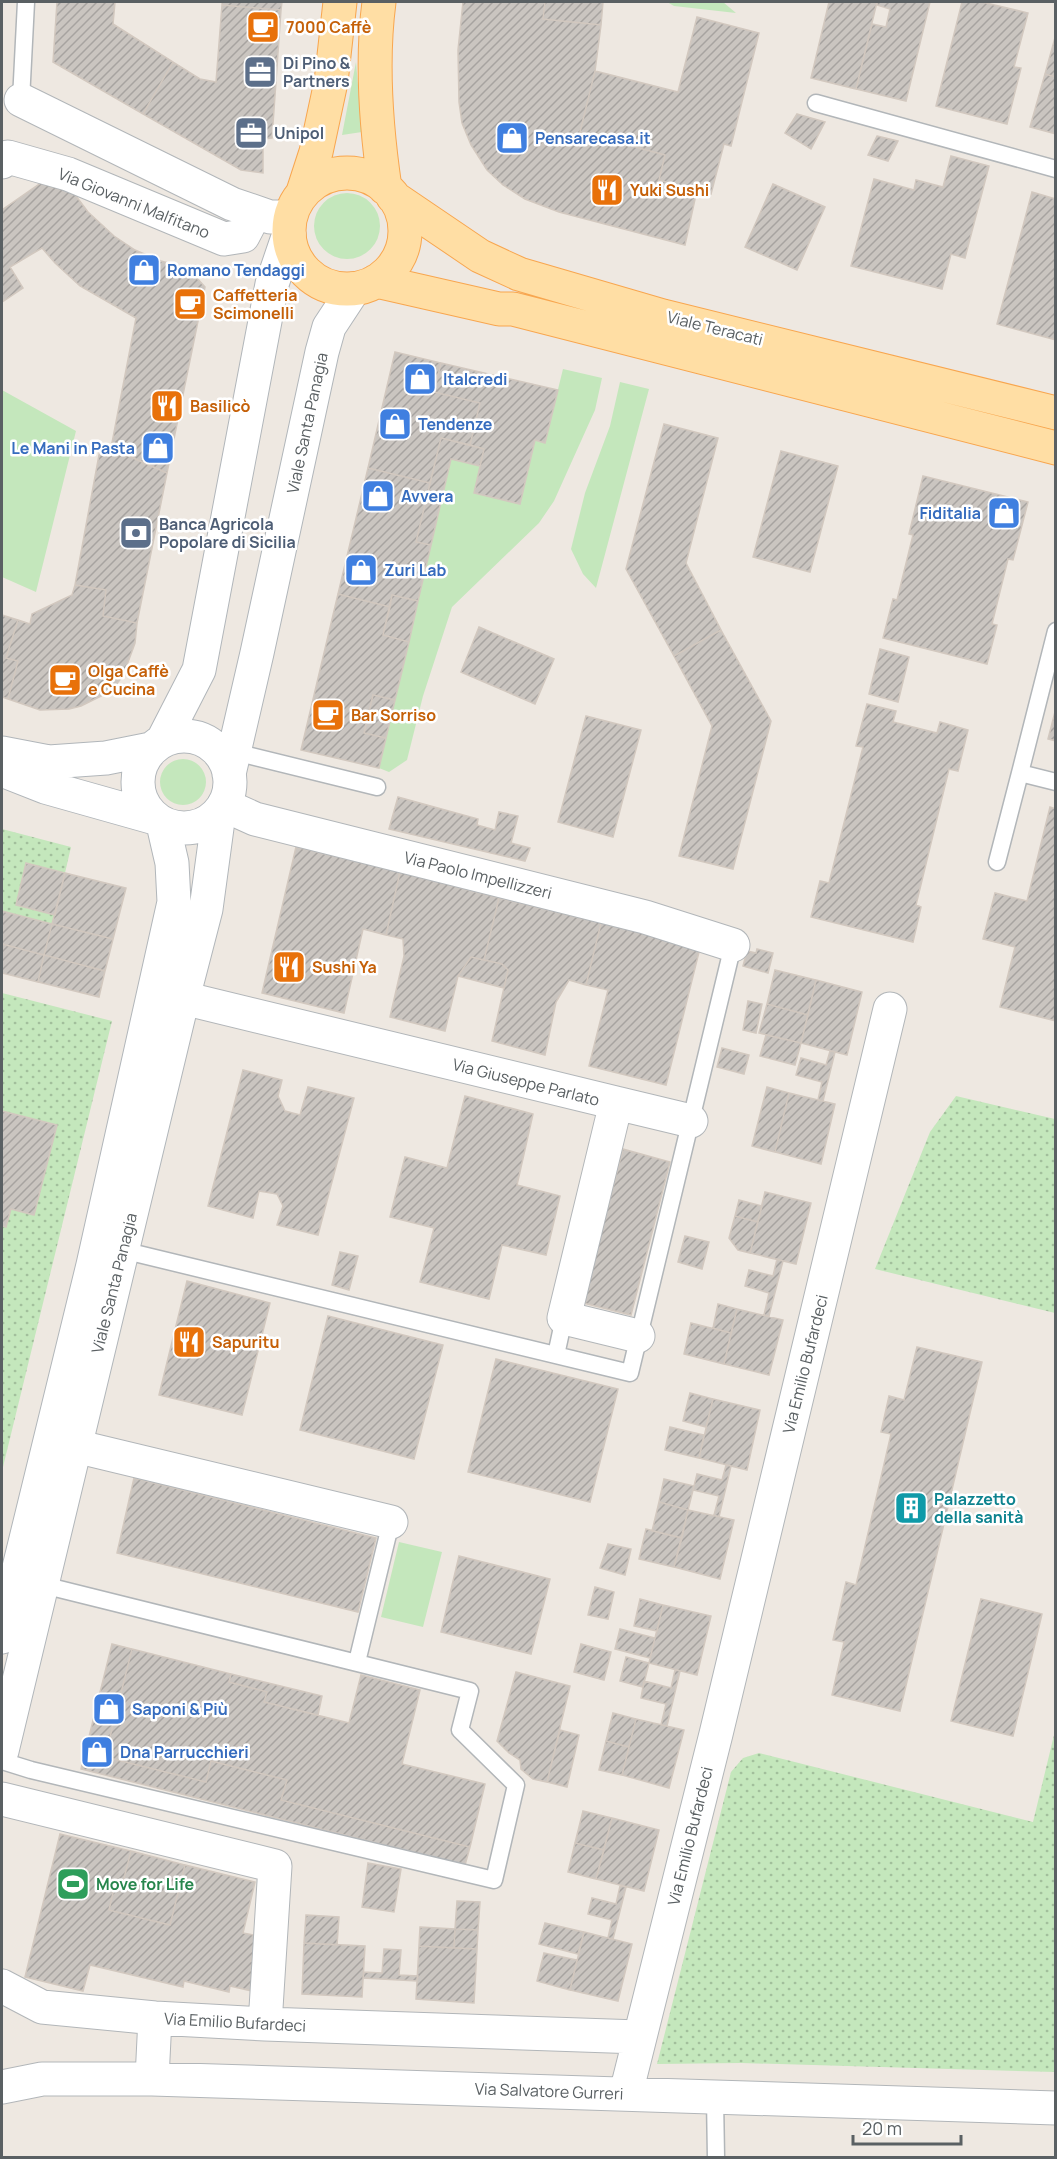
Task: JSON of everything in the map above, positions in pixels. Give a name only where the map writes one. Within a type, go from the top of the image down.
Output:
[{"type":"main road","points":[[294,215],[314,182],[342,173],[357,174],[370,178],[389,192],[401,210],[405,225],[404,242],[399,257],[389,271],[365,285],[338,288],[323,284],[310,275],[299,264],[292,249],[294,215],[316,152],[331,82],[340,2]]},
{"type":"main road","points":[[379,2],[375,32],[377,126],[389,192]]},
{"type":"main road","name":"Viale Teracati","points":[[389,192],[480,256],[519,274],[663,315],[1056,413]]},
{"type":"main road","name":"Viale Teracati","points":[[365,285],[499,309],[513,309],[1056,448]]},
{"type":"street","points":[[21,100],[217,197],[270,217],[294,215],[272,284],[199,670],[157,745],[142,760],[138,773],[137,787],[141,800],[148,813],[159,821]]},
{"type":"street","name":"Via Giovanni Malfitano","points":[[2,162],[8,157],[68,174],[224,240],[243,236],[255,213]]},
{"type":"street","name":"Viale Santa Panagia","points":[[2,1751],[206,909],[227,786],[322,352],[329,327],[365,285]]},
{"type":"street","points":[[2,753],[49,762],[106,758],[157,745],[174,736],[186,736],[199,738],[219,752],[225,762],[227,786],[203,824],[183,829],[45,787],[2,770]]},
{"type":"street","name":"Via Paolo Impellizzeri","points":[[227,786],[255,819],[645,917],[733,945]]},
{"type":"street","name":"Viale Santa Panagia","points":[[2,1637],[93,1265],[174,902],[172,863],[159,821]]},
{"type":"street","name":"Via Giuseppe Parlato","points":[[183,998],[616,1103],[564,1318]]},
{"type":"street","name":"Via Emilio Bufardeci","points":[[2,1986],[42,2007],[155,2018],[639,2037],[716,1734],[890,1009]]},
{"type":"street","points":[[616,1103],[691,1121]]},
{"type":"street","points":[[564,1318],[638,1336]]},
{"type":"street","points":[[75,1446],[391,1522]]},
{"type":"street","points":[[2,1799],[275,1866],[265,2024]]},
{"type":"street","points":[[152,2079],[155,2018]]},
{"type":"street","points":[[626,2093],[639,2037]]},
{"type":"street","points":[[2,2061],[42,2079]]},
{"type":"street","points":[[2,2087],[42,2079]]},
{"type":"street","name":"Via Salvatore Gurreri","points":[[42,2079],[152,2079],[1056,2108]]},
{"type":"lane","points":[[21,100],[26,2]]},
{"type":"lane","points":[[816,104],[1056,169]]},
{"type":"lane","points":[[997,862],[1056,631]]},
{"type":"lane","points":[[1020,773],[1056,782]]},
{"type":"lane","points":[[227,786],[377,787]]},
{"type":"lane","points":[[122,1250],[630,1373],[733,945]]},
{"type":"lane","points":[[556,1355],[564,1318]]},
{"type":"lane","points":[[357,1662],[391,1522]]},
{"type":"lane","points":[[2,1761],[494,1880],[516,1785],[460,1730],[470,1691],[43,1585]]},
{"type":"lane","points":[[715,2098],[716,2157]]},
{"type":"green space","points":[[667,2],[723,2],[736,13],[674,6]]},
{"type":"green space","points":[[356,62],[362,132],[342,135]]},
{"type":"green space","points":[[347,193],[359,196],[370,203],[377,214],[380,226],[377,238],[370,249],[359,256],[347,259],[335,256],[324,249],[317,238],[314,226],[317,214],[324,203],[335,196]]},
{"type":"green space","points":[[563,369],[602,378],[595,410],[554,501],[539,523],[452,607],[423,696],[407,760],[389,772],[379,768],[451,459],[480,466],[474,493],[520,504],[535,440],[545,442]]},
{"type":"green space","points":[[620,382],[649,389],[596,588],[583,574],[571,549],[585,493],[610,426]]},
{"type":"green space","points":[[2,390],[76,431],[36,592],[2,577]]},
{"type":"green space","points":[[183,759],[199,766],[206,782],[199,798],[183,805],[167,798],[160,782],[167,766]]},
{"type":"green space","points":[[2,829],[71,847],[65,873],[26,863],[16,905],[55,915],[52,924],[2,911]]},
{"type":"green space","points":[[2,993],[112,1021],[2,1471]]},
{"type":"green space","points":[[956,1096],[1055,1119],[1055,1313],[875,1269],[930,1132]]},
{"type":"green space","points":[[399,1542],[442,1552],[423,1627],[381,1617]]},
{"type":"green space","points":[[1055,1731],[1055,2072],[741,2063],[657,2064],[731,1772],[743,1758],[759,1753],[1033,1822]]},
{"type":"building","points":[[57,2],[115,2],[113,24],[173,62],[143,114],[53,62]]},
{"type":"building","points":[[222,2],[282,2],[281,10],[222,5]]},
{"type":"building","points":[[463,2],[545,2],[543,19],[601,25],[595,71],[580,132],[665,155],[659,180],[697,190],[685,245],[559,212],[525,199],[503,185],[487,170],[471,145],[462,123],[459,102],[458,50]]},
{"type":"building","points":[[545,2],[603,2],[601,25],[543,19]]},
{"type":"building","points":[[829,2],[877,2],[856,89],[811,78]]},
{"type":"building","points":[[877,2],[930,2],[906,101],[856,89],[872,24],[886,27],[890,9],[877,5]]},
{"type":"building","points":[[962,2],[982,2],[1028,13],[1014,67],[1021,68],[1007,124],[936,106]]},
{"type":"building","points":[[222,5],[281,10],[272,138],[263,139],[263,173],[241,170],[143,114],[173,62],[200,79],[216,82]]},
{"type":"building","points":[[697,17],[759,33],[731,146],[724,144],[711,194],[659,180],[665,155],[580,132],[595,71],[678,92]]},
{"type":"building","points":[[1056,34],[1056,77],[1045,74]]},
{"type":"building","points":[[1045,74],[1056,77],[1056,134],[1030,127]]},
{"type":"building","points":[[797,114],[825,122],[811,149],[785,133]]},
{"type":"building","points":[[877,136],[898,141],[888,161],[868,155]]},
{"type":"building","points":[[951,156],[989,166],[965,258],[951,254],[942,289],[851,266],[874,179],[914,190],[916,180],[943,187]]},
{"type":"building","points":[[45,180],[67,184],[88,212],[114,236],[135,250],[161,261],[197,271],[196,277],[205,287],[167,473],[111,448],[136,318],[80,286],[42,248],[10,267],[23,288],[2,302],[2,210]]},
{"type":"building","points":[[773,184],[825,207],[797,270],[745,247]]},
{"type":"building","points":[[1032,192],[1056,199],[1056,340],[997,324]]},
{"type":"building","points":[[395,352],[441,363],[434,392],[480,403],[470,445],[441,438],[430,483],[368,468]]},
{"type":"building","points":[[441,363],[558,390],[545,443],[535,440],[520,504],[474,493],[484,449],[470,445],[480,403],[434,392]]},
{"type":"building","points":[[664,424],[718,438],[686,563],[721,630],[674,656],[626,569]]},
{"type":"building","points":[[441,438],[484,449],[480,466],[451,459],[431,545],[416,542]]},
{"type":"building","points":[[101,444],[167,473],[137,623],[103,616],[106,590],[75,585]]},
{"type":"building","points":[[781,451],[838,466],[810,572],[753,557]]},
{"type":"building","points":[[368,468],[430,483],[416,542],[431,545],[418,601],[392,595],[390,607],[338,594]]},
{"type":"building","points":[[923,476],[1028,502],[1013,560],[1008,559],[992,624],[997,625],[987,664],[883,638],[893,599],[897,600],[913,535],[909,534]]},
{"type":"building","points":[[75,585],[106,590],[103,616],[137,623],[135,643],[123,676],[115,686],[101,696],[69,709],[40,710],[8,699],[18,661],[6,658],[18,620],[30,624],[32,614],[72,595]]},
{"type":"building","points":[[338,594],[390,607],[383,635],[409,642],[395,700],[373,695],[364,733],[386,738],[379,768],[301,750]]},
{"type":"building","points":[[392,595],[418,601],[409,642],[383,635]]},
{"type":"building","points":[[2,615],[18,620],[6,658],[18,661],[8,699],[2,697]]},
{"type":"building","points":[[479,627],[554,659],[535,704],[461,672]]},
{"type":"building","points":[[721,630],[771,721],[733,869],[679,856],[712,726],[674,656]]},
{"type":"building","points":[[880,649],[909,657],[898,702],[869,694]]},
{"type":"building","points":[[373,695],[395,700],[386,738],[364,733]]},
{"type":"building","points":[[867,704],[896,711],[893,722],[937,733],[940,722],[968,730],[958,771],[949,769],[916,905],[921,907],[913,942],[811,917],[820,881],[829,883],[863,747],[856,746]]},
{"type":"building","points":[[1056,708],[1056,741],[1048,739]]},
{"type":"building","points":[[586,716],[641,730],[613,837],[558,822]]},
{"type":"building","points":[[398,797],[478,819],[477,825],[495,830],[499,812],[518,816],[511,843],[530,848],[525,861],[389,829]]},
{"type":"building","points":[[1050,807],[1056,809],[1056,1021],[1000,1007],[1015,947],[983,939],[995,893],[1027,901]]},
{"type":"building","points":[[296,847],[400,872],[386,935],[363,929],[344,1013],[262,993]]},
{"type":"building","points":[[26,863],[65,873],[55,915],[16,905]]},
{"type":"building","points":[[400,872],[499,898],[484,960],[471,957],[458,976],[445,1031],[390,1017],[404,956],[403,939],[386,935]]},
{"type":"building","points":[[65,873],[126,888],[113,939],[52,924]]},
{"type":"building","points":[[499,898],[601,923],[586,985],[569,980],[556,1002],[545,1055],[492,1041],[508,970],[502,964],[484,960]]},
{"type":"building","points":[[2,911],[52,924],[44,955],[2,944]]},
{"type":"building","points":[[601,923],[700,948],[666,1085],[589,1066],[608,990],[586,985]]},
{"type":"building","points":[[52,924],[113,939],[105,971],[44,955]]},
{"type":"building","points":[[2,944],[44,955],[38,982],[2,973]]},
{"type":"building","points":[[757,949],[773,953],[768,973],[743,966],[747,951],[756,953]]},
{"type":"building","points":[[44,955],[105,971],[99,997],[38,982]]},
{"type":"building","points":[[471,957],[502,964],[508,970],[504,988],[458,976]]},
{"type":"building","points":[[775,970],[816,980],[808,1015],[767,1004]]},
{"type":"building","points":[[816,980],[862,992],[847,1055],[801,1043]]},
{"type":"building","points":[[748,1001],[762,1004],[756,1033],[743,1030]]},
{"type":"building","points":[[767,1004],[808,1015],[801,1043],[759,1033]]},
{"type":"building","points":[[766,1035],[801,1043],[795,1065],[760,1056]]},
{"type":"building","points":[[722,1048],[749,1055],[744,1074],[717,1067]]},
{"type":"building","points":[[830,1051],[835,1052],[823,1101],[818,1100],[822,1082],[796,1075],[801,1058],[826,1065]]},
{"type":"building","points":[[243,1070],[282,1080],[278,1096],[285,1111],[300,1115],[308,1087],[354,1098],[318,1235],[277,1225],[283,1206],[277,1194],[259,1191],[253,1218],[208,1206]]},
{"type":"building","points":[[767,1087],[789,1093],[775,1152],[752,1146]]},
{"type":"building","points":[[789,1093],[835,1104],[821,1164],[775,1152]]},
{"type":"building","points":[[465,1096],[533,1114],[517,1185],[560,1196],[546,1255],[502,1245],[489,1299],[420,1282],[434,1228],[390,1217],[405,1157],[447,1168]]},
{"type":"building","points":[[2,1111],[57,1125],[34,1215],[11,1209],[6,1227],[2,1226]]},
{"type":"building","points":[[623,1149],[670,1162],[631,1315],[583,1303]]},
{"type":"building","points":[[765,1192],[811,1203],[796,1264],[750,1253]]},
{"type":"building","points":[[739,1200],[762,1206],[758,1222],[735,1216]]},
{"type":"building","points":[[735,1216],[758,1222],[750,1253],[738,1250],[729,1238]]},
{"type":"building","points":[[685,1236],[709,1242],[702,1269],[678,1262]]},
{"type":"building","points":[[340,1252],[358,1256],[349,1290],[332,1285]]},
{"type":"building","points":[[777,1259],[783,1261],[769,1316],[764,1315],[769,1293],[745,1286],[749,1270],[773,1276]]},
{"type":"building","points":[[187,1281],[270,1303],[242,1415],[159,1395]]},
{"type":"building","points":[[718,1304],[737,1309],[731,1333],[713,1328]]},
{"type":"building","points":[[737,1309],[783,1320],[769,1375],[724,1364]]},
{"type":"building","points":[[328,1316],[443,1345],[414,1459],[300,1430]]},
{"type":"building","points":[[691,1323],[731,1333],[724,1364],[684,1354]]},
{"type":"building","name":"Palazzetto della sanità","points":[[917,1347],[982,1362],[900,1711],[832,1695],[844,1642],[833,1640],[846,1582],[856,1585],[891,1434],[881,1432],[889,1396],[904,1400]]},
{"type":"building","points":[[496,1359],[618,1389],[590,1502],[468,1472]]},
{"type":"building","points":[[690,1393],[713,1399],[706,1427],[683,1421]]},
{"type":"building","points":[[713,1399],[760,1410],[747,1470],[699,1458]]},
{"type":"building","points":[[670,1427],[704,1435],[699,1458],[665,1450]]},
{"type":"building","points":[[726,1465],[731,1466],[719,1517],[714,1515],[719,1496],[693,1490],[697,1474],[722,1480]]},
{"type":"building","points":[[134,1478],[376,1538],[358,1612],[117,1553]]},
{"type":"building","points":[[664,1479],[694,1486],[688,1510],[659,1502]]},
{"type":"building","points":[[659,1502],[688,1510],[682,1538],[652,1531]]},
{"type":"building","points":[[688,1510],[734,1520],[720,1579],[674,1567]]},
{"type":"building","points":[[646,1529],[682,1538],[674,1567],[639,1559]]},
{"type":"building","points":[[608,1544],[631,1549],[625,1575],[600,1568]]},
{"type":"building","points":[[459,1556],[550,1579],[531,1654],[441,1632]]},
{"type":"building","points":[[595,1587],[614,1592],[608,1619],[588,1615]]},
{"type":"building","points":[[640,1599],[663,1605],[657,1631],[634,1626]]},
{"type":"building","points":[[981,1599],[1042,1614],[1013,1736],[951,1721]]},
{"type":"building","points":[[663,1605],[711,1616],[697,1675],[649,1663]]},
{"type":"building","points":[[620,1629],[655,1638],[650,1658],[615,1649]]},
{"type":"building","points":[[112,1644],[132,1649],[105,1757],[206,1782],[211,1761],[287,1780],[281,1800],[470,1847],[465,1865],[81,1769]]},
{"type":"building","points":[[581,1644],[611,1652],[604,1680],[574,1672]]},
{"type":"building","points":[[132,1649],[231,1674],[229,1682],[267,1692],[264,1702],[349,1723],[361,1675],[420,1690],[402,1764],[485,1784],[470,1847],[281,1800],[287,1780],[211,1761],[206,1782],[105,1757]]},
{"type":"building","points":[[626,1657],[649,1663],[643,1687],[620,1681]]},
{"type":"building","points":[[675,1670],[680,1671],[667,1726],[661,1725],[666,1704],[641,1698],[644,1681],[671,1688]]},
{"type":"building","points":[[516,1672],[570,1686],[547,1782],[533,1779],[521,1769],[520,1760],[497,1741]]},
{"type":"building","points":[[231,1674],[322,1696],[318,1715],[264,1702],[267,1692],[229,1682]]},
{"type":"building","points":[[613,1713],[636,1719],[629,1747],[606,1741]]},
{"type":"building","points":[[636,1719],[684,1730],[669,1788],[622,1775]]},
{"type":"building","points":[[560,1730],[579,1735],[567,1787],[547,1782]]},
{"type":"building","points":[[606,1741],[629,1747],[622,1775],[599,1770]]},
{"type":"building","points":[[583,1811],[612,1818],[604,1850],[575,1843]]},
{"type":"building","points":[[612,1818],[659,1830],[644,1891],[596,1879]]},
{"type":"building","points":[[60,1834],[131,1851],[123,1882],[116,1880],[109,1910],[129,1915],[170,1925],[185,1865],[255,1882],[243,1933],[258,1936],[251,1961],[259,1963],[252,1991],[230,1986],[229,1992],[184,1981],[183,1987],[90,1965],[83,1991],[25,1977]]},
{"type":"building","points":[[575,1843],[604,1850],[596,1879],[568,1872]]},
{"type":"building","points":[[131,1851],[185,1865],[170,1925],[109,1910],[116,1880],[123,1882]]},
{"type":"building","points":[[368,1863],[401,1869],[394,1912],[362,1907]]},
{"type":"building","points":[[620,1886],[626,1887],[613,1939],[608,1938],[612,1920],[588,1914],[592,1898],[616,1904]]},
{"type":"building","points":[[457,1901],[480,1902],[478,1930],[455,1929]]},
{"type":"building","points":[[306,1915],[339,1917],[337,1945],[304,1943]]},
{"type":"building","points":[[545,1923],[584,1932],[578,1954],[539,1944]]},
{"type":"building","points":[[420,1927],[455,1929],[454,1948],[419,1946]]},
{"type":"building","points":[[455,1929],[478,1930],[477,1949],[454,1948]]},
{"type":"building","points":[[584,1932],[632,1944],[618,2001],[570,1990]]},
{"type":"building","points":[[304,1943],[365,1946],[362,1997],[302,1994]]},
{"type":"building","points":[[419,1946],[477,1949],[474,2003],[416,1999]]},
{"type":"building","points":[[384,1949],[401,1950],[399,1975],[418,1976],[417,1981],[363,1978],[364,1972],[382,1973]]},
{"type":"building","points":[[544,1953],[577,1960],[570,1990],[537,1981]]},
{"type":"place","name":"7000 Caffè","points":[[263,27]]},
{"type":"place","name":"Di Pino & Partners","points":[[260,72]]},
{"type":"place","name":"Unipol","points":[[251,133]]},
{"type":"place","name":"Pensarecasa.it","points":[[512,138]]},
{"type":"place","name":"Yuki Sushi","points":[[607,190]]},
{"type":"place","name":"Romano Tendaggi","points":[[144,270]]},
{"type":"place","name":"Caffetteria Scimonelli","points":[[190,304]]},
{"type":"place","name":"Italcredi","points":[[420,379]]},
{"type":"place","name":"Basilicò","points":[[167,406]]},
{"type":"place","name":"Tendenze","points":[[395,424]]},
{"type":"place","name":"Le Mani in Pasta","points":[[158,448]]},
{"type":"place","name":"Avvera","points":[[378,496]]},
{"type":"place","name":"Fiditalia","points":[[1004,513]]},
{"type":"place","name":"Banca Agricola Popolare di Sicilia","points":[[136,533]]},
{"type":"place","name":"Zuri Lab","points":[[361,570]]},
{"type":"place","name":"Olga Caffè e Cucina","points":[[65,680]]},
{"type":"place","name":"Bar Sorriso","points":[[328,715]]},
{"type":"place","name":"Sushi Ya","points":[[289,967]]},
{"type":"place","name":"Sapuritu","points":[[189,1342]]},
{"type":"place","name":"Palazzetto della sanità","points":[[911,1508]]},
{"type":"place","name":"Saponi & Più","points":[[109,1709]]},
{"type":"place","name":"Dna Parrucchieri","points":[[97,1752]]},
{"type":"place","name":"Move for Life","points":[[73,1884]]}]
